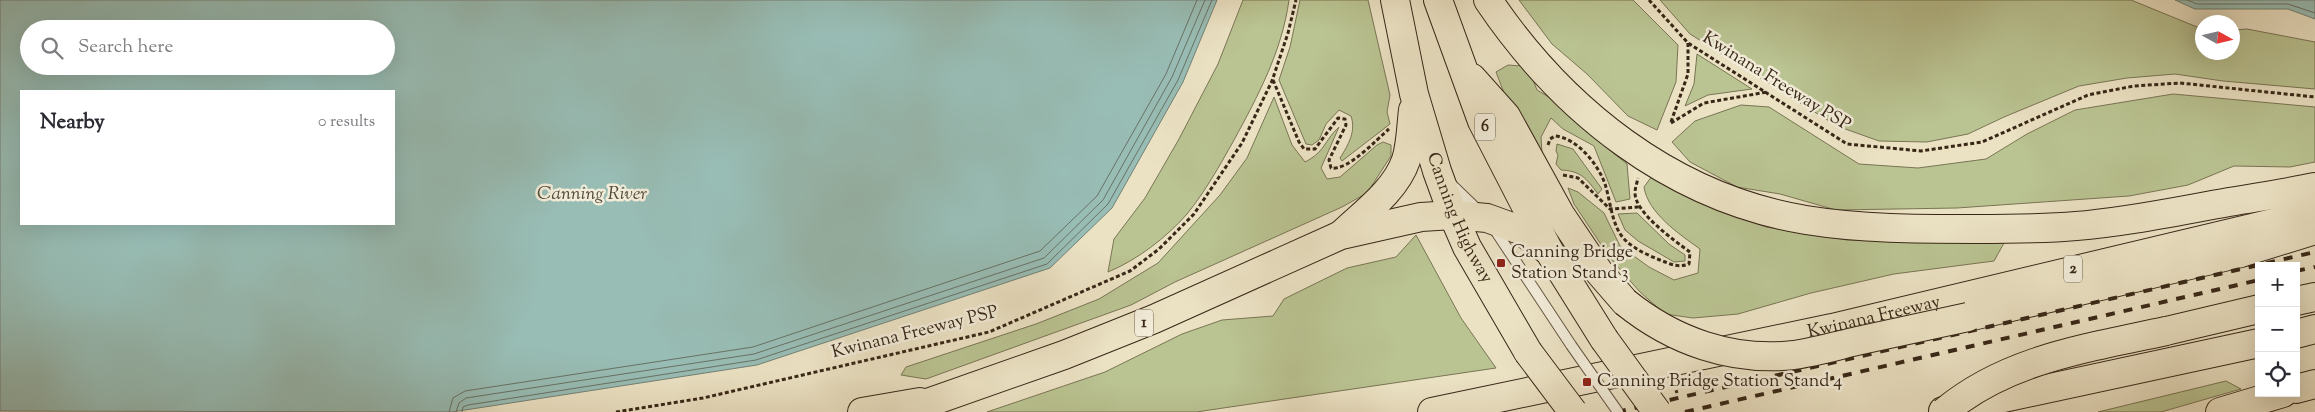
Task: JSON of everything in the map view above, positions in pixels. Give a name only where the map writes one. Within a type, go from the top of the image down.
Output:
[{"type":"highway","name":"Canning Highway","points":[[1395,0],[1414,94],[1437,171],[1467,248],[1528,352],[1573,412]]},
{"type":"highway","name":"6","points":[[1438,0],[1482,121],[1549,251]]},
{"type":"highway","points":[[1488,0],[1510,32],[1545,74],[1602,127],[1628,147],[1656,164],[1712,192],[1742,204],[1791,217],[1844,224],[1945,229],[2075,226],[2132,219],[2315,187]]},
{"type":"highway","points":[[1460,63],[1506,116],[1560,214],[1599,272],[1625,302],[1654,324],[1679,337],[1705,347],[1750,355],[1795,355],[2242,253],[2315,230]]},
{"type":"highway","name":"1","points":[[1341,235],[1381,197],[1402,170],[1408,153],[1414,94]]},
{"type":"highway","name":"Kwinana Freeway","points":[[1432,412],[1832,328],[2315,213]]},
{"type":"highway","name":"1","points":[[862,412],[942,398],[1064,355],[1154,319],[1341,235],[1421,217],[1453,214],[1486,218],[1520,230],[1549,251],[1604,339],[1657,412]]},
{"type":"highway","points":[[2300,300],[2315,297]]},
{"type":"highway","points":[[1944,412],[1955,403],[2004,373],[2042,359],[2255,310]]},
{"type":"highway","points":[[2300,333],[2315,329]]},
{"type":"highway","points":[[1938,412],[2255,344]]},
{"type":"highway","points":[[2300,389],[2315,384]]},
{"type":"highway","points":[[2220,412],[2270,397]]},
{"type":"highway","points":[[902,412],[942,398]]},
{"type":"highway","points":[[1415,412],[1465,405]]},
{"type":"lane","points":[[1437,171],[1486,218],[1513,255],[1571,345],[1618,412]]},
{"type":"path","name":"Kwinana Freeway PSP","points":[[616,412],[703,398],[989,332],[1130,271],[1158,249],[1194,214],[1242,143],[1272,80],[1288,33],[1296,0]]},
{"type":"path","name":"Kwinana Freeway PSP","points":[[1649,0],[1688,43],[1768,92],[1847,144],[1921,151],[1982,142],[2088,95],[2134,86],[2180,83],[2315,97]]},
{"type":"path","points":[[1688,43],[1688,74],[1671,123],[1704,103],[1768,92]]},
{"type":"path","points":[[1272,80],[1299,142],[1304,148],[1315,149],[1332,124],[1338,118],[1345,119],[1346,126],[1329,160],[1331,168],[1339,168],[1348,164],[1393,126]]},
{"type":"path","points":[[1548,148],[1550,139],[1555,136],[1564,137],[1578,146],[1593,163],[1605,184],[1610,209],[1619,232],[1636,248],[1674,266],[1689,264],[1690,252],[1669,236],[1640,207],[1635,194],[1639,175]]},
{"type":"path","points":[[1555,180],[1563,175],[1578,178],[1610,209],[1640,207]]},
{"type":"path","points":[[1674,384],[1677,393]]},
{"type":"green space","points":[[1243,0],[1289,0],[1286,19],[1275,55],[1252,107],[1212,178],[1187,214],[1170,232],[1150,248],[1108,272],[1114,239],[1145,198],[1179,139],[1218,64]]},
{"type":"green space","points":[[1300,0],[1368,0],[1390,95],[1387,112],[1390,124],[1342,161],[1340,158],[1349,143],[1353,127],[1351,116],[1339,110],[1326,124],[1319,140],[1312,145],[1306,144],[1279,80],[1290,47]]},
{"type":"green space","points":[[1519,0],[1633,0],[1678,45],[1676,82],[1657,130],[1628,116],[1587,74],[1552,44]]},
{"type":"green space","points":[[1660,0],[2131,0],[2195,26],[2195,60],[2240,60],[2240,30],[2247,29],[2315,42],[2315,89],[2223,81],[2175,74],[2127,78],[2079,86],[1968,134],[1927,142],[1879,141],[1837,126],[1690,34]]},
{"type":"green space","points":[[1697,54],[1752,89],[1708,95],[1685,106],[1694,84]]},
{"type":"green space","points":[[1508,65],[1522,66],[1532,77],[1537,90],[1554,100],[1627,164],[1630,199],[1616,202],[1594,146],[1563,129],[1551,118],[1541,137],[1543,169],[1506,98],[1496,72]]},
{"type":"green space","points":[[2173,94],[2315,107],[2315,162],[2290,167],[2234,166],[2188,185],[2129,196],[1957,208],[1836,210],[1780,194],[1737,187],[1690,162],[1672,142],[1695,121],[1741,105],[1769,107],[1859,164],[1918,168],[1986,159],[2027,134],[2075,110]]},
{"type":"green space","points":[[1274,97],[1292,145],[1305,162],[1321,150],[1339,127],[1321,168],[1327,179],[1340,177],[1377,145],[1383,142],[1391,145],[1391,156],[1367,193],[1342,207],[1175,282],[1131,305],[926,379],[901,375],[906,367],[1036,324],[1099,299],[1158,263],[1220,195],[1247,158]]},
{"type":"green space","points":[[1557,144],[1573,149],[1602,189],[1598,194],[1582,176],[1574,172],[1561,170],[1556,164],[1558,155],[1556,151]]},
{"type":"green space","points":[[1652,176],[1712,206],[1766,227],[1847,240],[2004,243],[1994,261],[1894,274],[1811,293],[1738,314],[1693,318],[1665,314],[1640,292],[1610,258],[1574,204],[1568,188],[1578,192],[1604,213],[1620,246],[1649,267],[1674,280],[1698,273],[1700,249],[1683,237],[1651,206],[1644,187]]},
{"type":"green space","points":[[1637,213],[1669,244],[1685,255],[1685,261],[1674,262],[1638,241],[1625,230],[1618,214]]},
{"type":"green space","points":[[1416,235],[1461,318],[1496,368],[1196,412],[987,412],[1105,372],[1182,334],[1222,320],[1273,316],[1284,299],[1347,268],[1396,257]]},
{"type":"green space","points":[[2226,381],[2241,389],[2161,412],[2098,412]]},
{"type":"water","name":"Canning River","points":[[0,0],[1217,0],[1183,82],[1112,208],[1050,268],[757,365],[452,412],[0,411]]},
{"type":"water","points":[[2175,0],[2315,0],[2315,19],[2288,9],[2195,9]]},
{"type":"railway","points":[[1617,412],[2315,252]]},
{"type":"railway","points":[[2300,270],[2315,267]]},
{"type":"railway","points":[[1685,412],[2255,281]]},
{"type":"place","name":"Canning Bridge Station Stand 3","points":[[1501,263]]},
{"type":"place","name":"Canning Bridge Station Stand 4","points":[[1587,382]]}]
